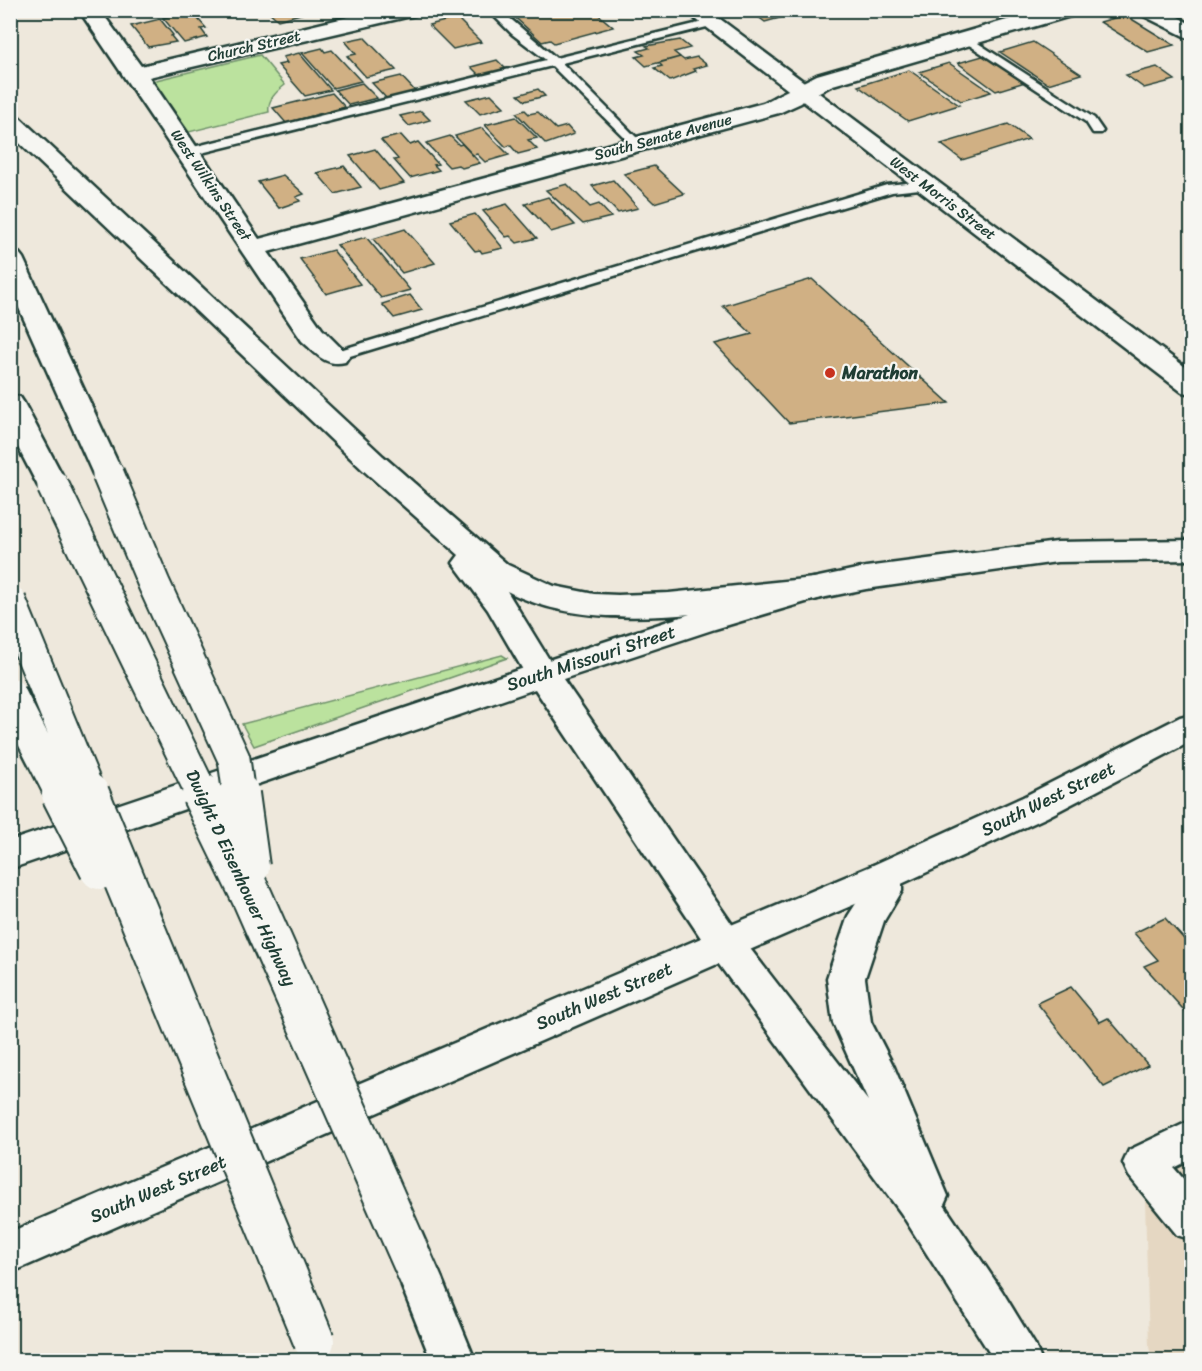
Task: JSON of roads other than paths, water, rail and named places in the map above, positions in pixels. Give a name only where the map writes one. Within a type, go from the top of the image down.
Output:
[{"type":"main road","name":"West Wilkins Street","points":[[89,10],[189,152],[312,335],[335,356]]},
{"type":"main road","name":"Church Street","points":[[135,74],[407,10]]},
{"type":"main road","name":"South Senate Avenue","points":[[254,248],[771,108],[825,80],[1066,10]]},
{"type":"main road","points":[[1150,10],[1191,34]]},
{"type":"main road","name":"West Morris Street","points":[[703,17],[1191,386]]},
{"type":"main road","points":[[10,121],[419,503],[497,572],[536,592],[564,602],[630,607],[814,589]]},
{"type":"main road","points":[[10,258],[234,759],[253,899]]},
{"type":"main road","name":"Dwight D Eisenhower Highway","points":[[10,403],[53,486],[253,899],[424,1287],[453,1360]]},
{"type":"main road","points":[[419,503],[499,603],[542,674],[725,944],[948,1244],[1019,1360]]},
{"type":"main road","name":"South Missouri Street","points":[[10,855],[542,674],[704,621],[814,589],[915,570],[1058,552],[1191,550]]},
{"type":"main road","points":[[10,601],[317,1351]]},
{"type":"main road","points":[[10,694],[208,1081]]},
{"type":"main road","name":"South West Street","points":[[10,1253],[884,876],[1035,807],[1191,726]]},
{"type":"main road","points":[[884,876],[884,891],[867,916],[846,978],[852,1023],[874,1067],[948,1244]]},
{"type":"main road","points":[[1191,1138],[1144,1163],[1191,1221]]},
{"type":"lane","points":[[493,10],[555,63],[637,144]]},
{"type":"lane","points":[[189,152],[555,63],[703,17]]},
{"type":"lane","points":[[967,39],[1090,120],[1097,131]]},
{"type":"lane","points":[[335,356],[879,192],[925,185]]},
{"type":"place","name":"Marathon","points":[[830,373]]}]
